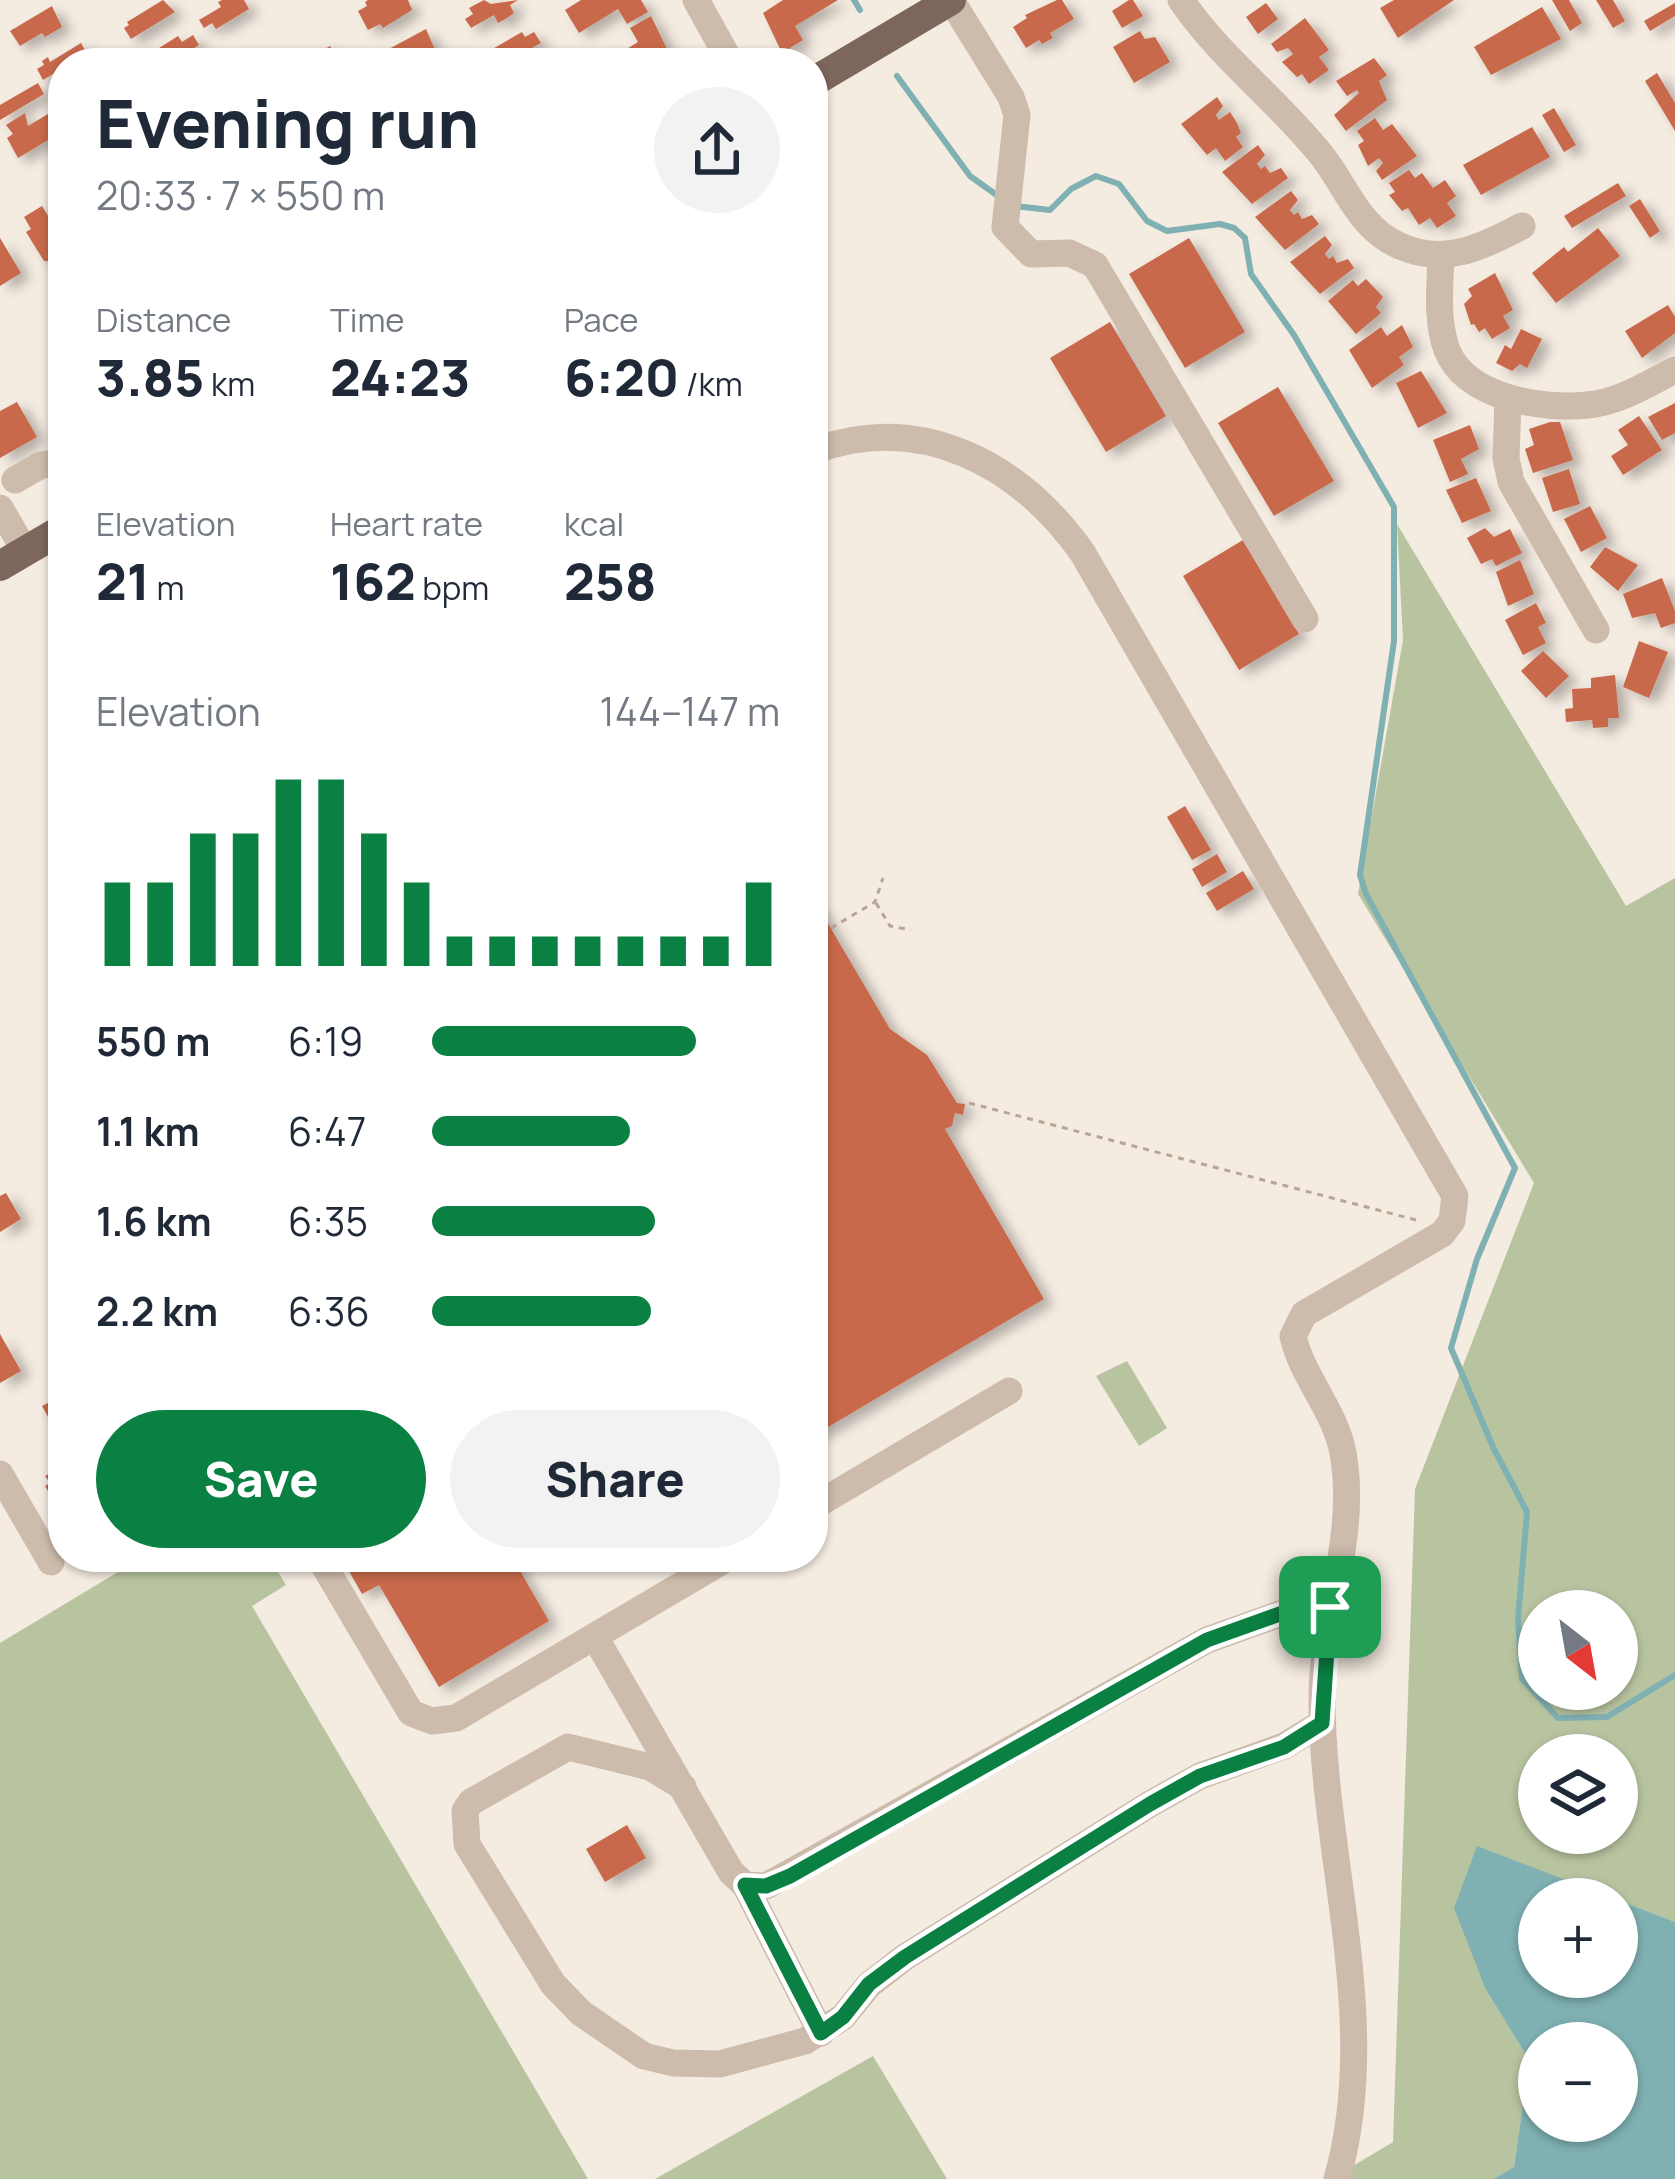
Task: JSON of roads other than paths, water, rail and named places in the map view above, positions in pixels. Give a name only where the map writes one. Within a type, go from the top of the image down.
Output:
[{"type":"main road","points":[[828,73],[951,0]]},
{"type":"main road","points":[[13,559],[48,538]]},
{"type":"street","points":[[696,0],[723,48]]},
{"type":"street","points":[[951,0],[1011,97],[1016,116],[1005,226],[1031,254],[1069,253],[1095,265],[1305,619]]},
{"type":"street","points":[[1181,0],[1206,36],[1323,157],[1370,227],[1402,248],[1441,256],[1481,247],[1522,226]]},
{"type":"street","points":[[1441,256],[1440,317],[1448,353],[1469,380],[1508,400],[1588,405],[1632,393],[1675,370]]},
{"type":"street","points":[[1508,400],[1506,458],[1511,482],[1596,630]]},
{"type":"street","points":[[828,447],[858,440],[932,443],[998,469],[1030,490],[1057,517],[1082,552],[1450,1184],[1456,1208],[1442,1234],[1304,1314],[1296,1324],[1296,1348],[1331,1415],[1342,1451],[1347,1495],[1330,1607],[1322,1723],[1354,2051],[1337,2179]]},
{"type":"street","points":[[15,480],[48,464]]},
{"type":"street","points":[[0,508],[13,559]]},
{"type":"street","points":[[828,1499],[1009,1391]]},
{"type":"street","points":[[0,1474],[48,1557]]},
{"type":"street","points":[[328,1572],[411,1713],[432,1721],[456,1718],[704,1572]]},
{"type":"street","points":[[745,1885],[766,1886],[790,1876],[1207,1640],[1291,1610],[1330,1607]]},
{"type":"street","points":[[595,1637],[731,1873],[745,1885],[821,2033]]},
{"type":"street","points":[[683,1787],[650,1767],[568,1747],[472,1802],[465,1811],[466,1844],[553,1984],[595,2024],[644,2056],[673,2063],[720,2064],[767,2054],[821,2033],[843,2017],[869,1984],[905,1957],[1150,1804],[1200,1776],[1284,1747],[1322,1723]]},
{"type":"water","points":[[1477,1846],[1560,1878],[1518,1878],[1518,1998],[1638,1998],[1638,1908],[1675,1922],[1675,2179],[1493,2179],[1514,2167],[1518,2138],[1638,2142],[1638,2022],[1518,2022],[1518,2042],[1486,1990],[1454,1908]]},
{"type":"waterway","points":[[854,0],[860,10]]},
{"type":"waterway","points":[[897,76],[970,176],[998,196]]},
{"type":"waterway","points":[[1015,206],[1050,210],[1071,189],[1096,176],[1119,184],[1147,221],[1167,231],[1220,224],[1234,228],[1245,238],[1251,274],[1294,335],[1394,507],[1394,641],[1360,875],[1515,1168],[1477,1259],[1451,1348],[1527,1512],[1518,1619],[1522,1679],[1558,1718],[1607,1717],[1675,1675]]}]
